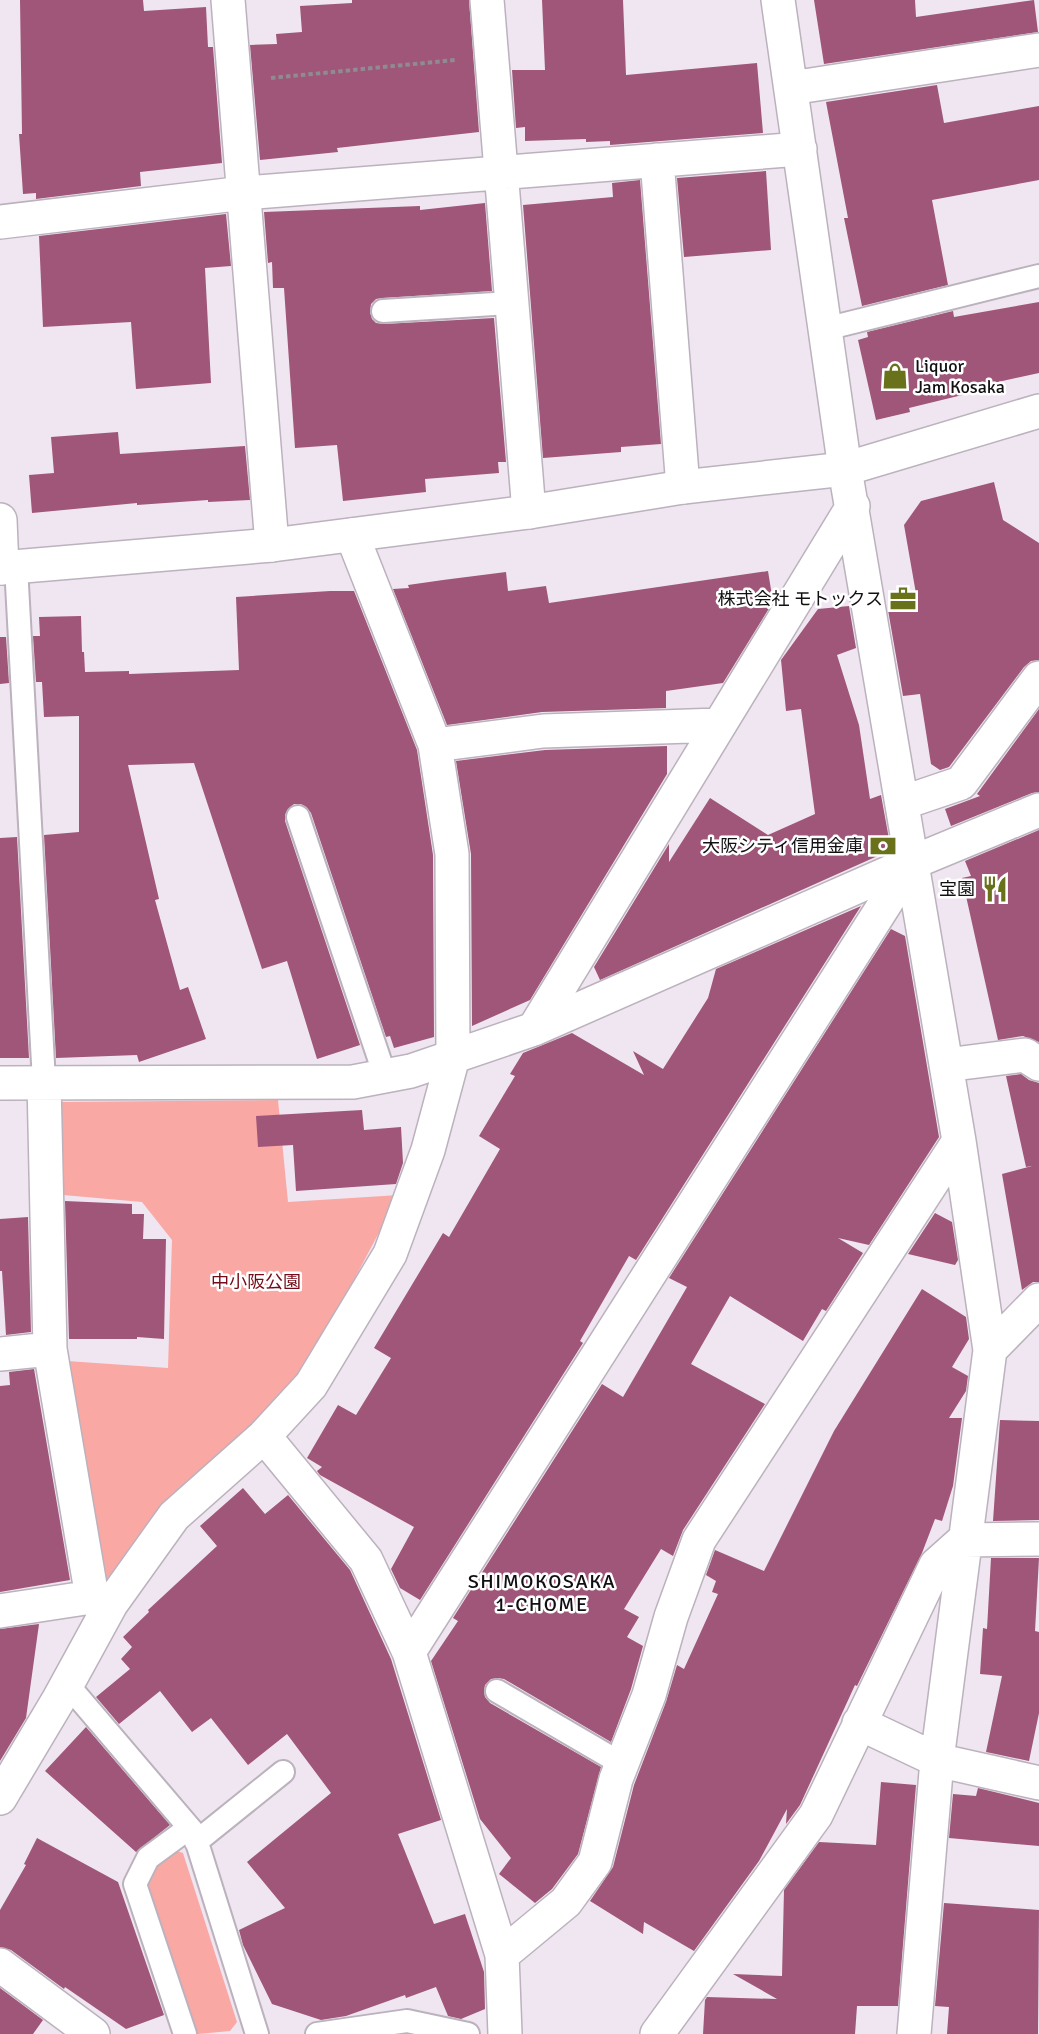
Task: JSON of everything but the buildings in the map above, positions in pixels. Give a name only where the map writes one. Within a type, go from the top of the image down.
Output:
[{"type":"street","points":[[228,0],[272,545]]},
{"type":"street","points":[[487,0],[529,512]]},
{"type":"street","points":[[778,0],[845,469],[959,1141],[990,1350],[937,1760],[915,2034]]},
{"type":"street","points":[[791,88],[1039,50]]},
{"type":"street","points":[[0,222],[244,193],[800,150]]},
{"type":"street","points":[[657,160],[683,487]]},
{"type":"street","points":[[0,520],[6,567],[272,545],[529,512],[683,487],[845,469],[1039,411]]},
{"type":"street","points":[[534,1029],[853,506]]},
{"type":"street","points":[[0,1798],[67,1684],[102,1600],[174,1516],[264,1436],[311,1385],[390,1254],[428,1150],[453,1057],[452,854],[435,745],[352,535]]},
{"type":"street","points":[[902,803],[961,783],[1039,678]]},
{"type":"street","points":[[435,745],[543,731],[719,725]]},
{"type":"street","points":[[0,1083],[353,1082],[411,1071],[534,1029],[911,863],[1039,810]]},
{"type":"street","points":[[409,1652],[911,863]]},
{"type":"street","points":[[946,1065],[1025,1055],[1039,1064]]},
{"type":"street","points":[[44,1082],[50,1349],[102,1600]]},
{"type":"street","points":[[502,1955],[566,1902],[595,1862],[616,1779],[649,1695],[671,1617],[699,1540],[959,1141]]},
{"type":"street","points":[[990,1350],[1039,1300]]},
{"type":"street","points":[[0,1354],[50,1349]]},
{"type":"street","points":[[264,1436],[366,1560],[409,1652],[502,1955],[505,2034]]},
{"type":"street","points":[[657,2034],[816,1815],[936,1565],[964,1540],[1039,1539]]},
{"type":"street","points":[[0,1611],[102,1600]]},
{"type":"street","points":[[860,1723],[937,1760],[1039,1783]]},
{"type":"street","points":[[0,1965],[93,2034]]},
{"type":"lane","points":[[825,329],[1039,276]]},
{"type":"lane","points":[[383,311],[511,303]]},
{"type":"lane","points":[[6,567],[44,1082]]},
{"type":"lane","points":[[298,817],[385,1076]]},
{"type":"lane","points":[[67,1684],[193,1835],[257,2034]]},
{"type":"lane","points":[[497,1691],[622,1764]]},
{"type":"lane","points":[[185,2034],[135,1884],[147,1858],[193,1835],[283,1772]]},
{"type":"lane","points":[[317,2034],[407,2021],[468,2034]]},
{"type":"path","points":[[235,82],[491,57]]},
{"type":"green space","name":"中小阪公園","points":[[278,1100],[288,1202],[399,1195],[298,1385],[106,1586],[67,1361],[168,1368],[172,1240],[142,1202],[63,1195],[59,1102]]},
{"type":"green space","points":[[174,1850],[183,1853],[237,2022],[230,2031],[198,2034],[172,1967],[147,1885],[156,1862]]},
{"type":"place","name":"Liquor Jam Kosaka","points":[[895,376]]},
{"type":"place","name":"株式会社 モトックス","points":[[903,599]]},
{"type":"place","name":"大阪シティ信用金庫","points":[[883,846]]},
{"type":"place","name":"宝園","points":[[995,889]]},
{"type":"district","name":"SHIMOKOSAKA 1-CHOME","points":[[542,1592]]}]
